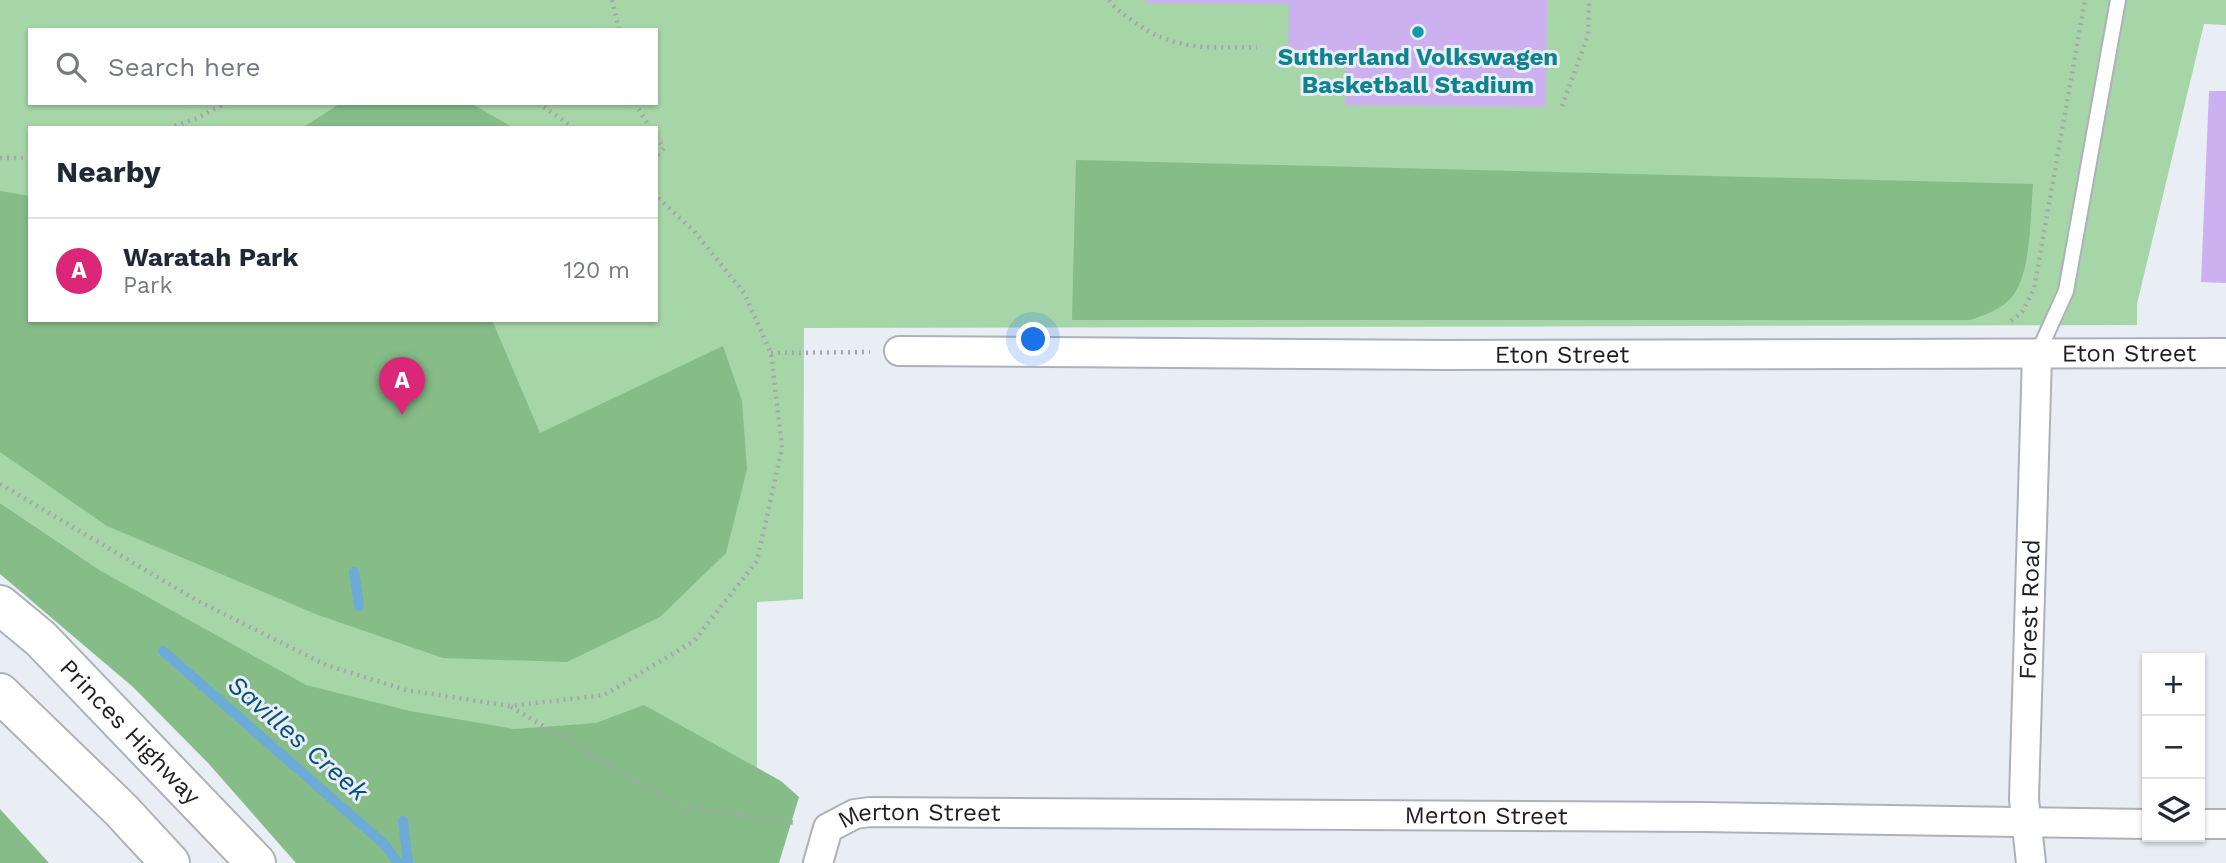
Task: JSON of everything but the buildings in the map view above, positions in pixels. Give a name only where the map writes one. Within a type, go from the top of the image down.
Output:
[{"type":"highway","name":"Princes Highway","points":[[0,606],[41,639],[256,863]]},
{"type":"highway","points":[[0,693],[112,801],[170,863]]},
{"type":"street","name":"Eton Street","points":[[899,351],[2226,354]]},
{"type":"street","name":"Forest Road","points":[[2031,863],[2024,799],[2037,355]]},
{"type":"street","name":"Merton Street","points":[[828,828],[855,814],[870,812],[1677,816],[2142,824]]},
{"type":"street","points":[[2205,824],[2226,824]]},
{"type":"street","points":[[818,863],[828,828]]},
{"type":"lane","points":[[2037,355],[2066,291],[2118,0]]},
{"type":"path","points":[[612,0],[619,28]]},
{"type":"path","points":[[1109,0],[1115,8],[1155,37],[1191,48],[1256,47]]},
{"type":"path","points":[[1562,106],[1588,35],[1589,0]]},
{"type":"path","points":[[1979,355],[1979,332],[2005,325],[2022,312],[2034,289],[2085,0]]},
{"type":"path","points":[[174,126],[221,105]]},
{"type":"path","points":[[541,105],[571,126]]},
{"type":"path","points":[[636,105],[649,126]]},
{"type":"path","points":[[658,140],[664,148],[658,155]]},
{"type":"path","points":[[0,158],[28,158]]},
{"type":"path","points":[[0,484],[196,600],[326,665],[406,690],[510,706],[604,695],[694,641],[757,561],[782,448],[771,353],[744,293],[694,231],[658,198]]},
{"type":"path","points":[[771,353],[899,351]]},
{"type":"path","points":[[510,706],[679,806],[828,828]]},
{"type":"green space","points":[[0,0],[2226,0],[2226,25],[2204,24],[2137,304],[2137,325],[804,328],[803,599],[757,602],[757,863],[428,863],[101,571],[0,503]]},
{"type":"green space","points":[[338,105],[474,105],[510,126],[305,126]]},
{"type":"green space","points":[[1076,160],[2033,184],[2029,246],[2017,290],[2000,307],[1970,320],[1072,320]]},
{"type":"green space","points":[[0,191],[28,196],[28,322],[493,322],[540,433],[723,346],[742,401],[747,469],[726,553],[660,617],[567,662],[443,658],[318,615],[107,526],[0,452]]},
{"type":"green space","points":[[0,503],[101,571],[306,685],[410,711],[514,729],[596,723],[644,705],[781,781],[799,797],[779,863],[296,863],[209,764],[133,687],[0,574]]},
{"type":"green space","points":[[0,809],[49,863],[0,863]]},
{"type":"waterway","points":[[354,572],[359,606]]},
{"type":"waterway","name":"Savilles Creek","points":[[163,651],[384,844],[398,863]]},
{"type":"waterway","points":[[403,821],[408,863]]},
{"type":"place","name":"Sutherland Volkswagen Basketball Stadium","points":[[1418,32]]},
{"type":"place","name":"Waratah Park","points":[[402,415]]}]
